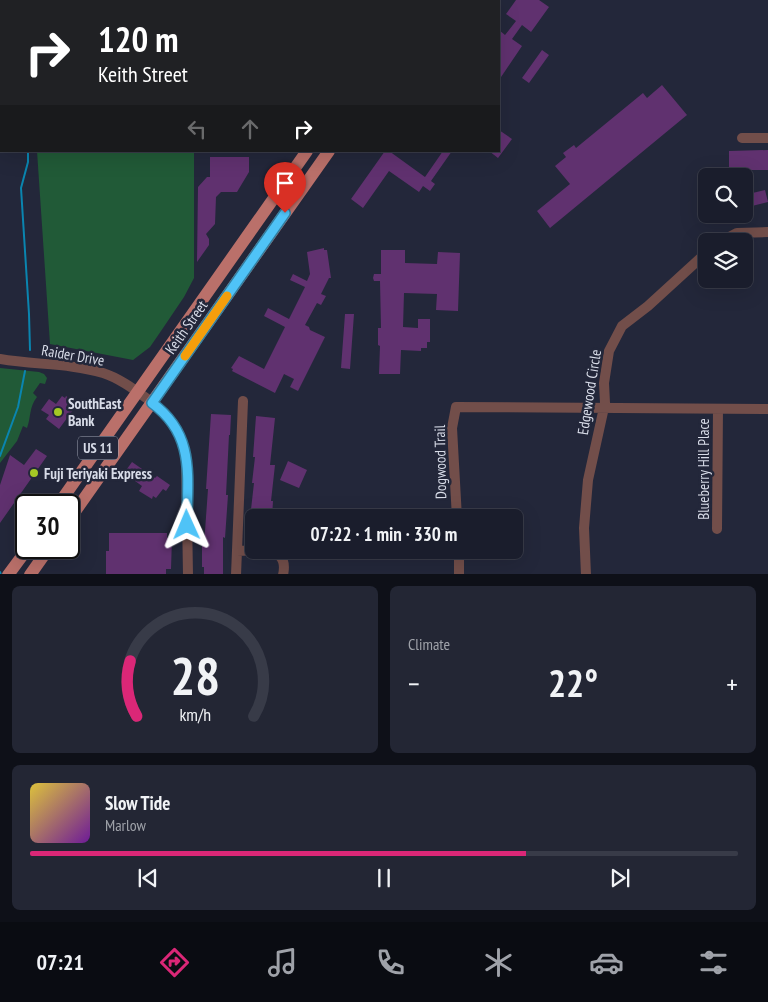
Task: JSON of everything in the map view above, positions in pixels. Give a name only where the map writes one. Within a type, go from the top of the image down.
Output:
[{"type":"main road","name":"Keith Street","points":[[66,494],[306,152]]},
{"type":"main road","name":"Keith Street","points":[[80,504],[328,152]]},
{"type":"main road","points":[[229,293],[224,281],[248,246],[252,228]]},
{"type":"main road","points":[[10,573],[20,559]]},
{"type":"main road","points":[[32,571],[41,559]]},
{"type":"street","points":[[742,138],[768,138]]},
{"type":"street","points":[[737,233],[768,232]]},
{"type":"street","name":"Edgewood Circle","points":[[586,574],[584,528],[588,480],[604,407],[604,383],[609,351],[622,326],[648,306],[698,260]]},
{"type":"street","name":"Raider Drive","points":[[0,359],[82,368],[104,373],[138,392],[166,413],[183,440],[187,470],[188,574]]},
{"type":"street","points":[[236,574],[243,401]]},
{"type":"street","name":"Dogwood Trail","points":[[456,509],[452,428],[456,407],[604,407]]},
{"type":"street","points":[[604,407],[768,409]]},
{"type":"street","name":"Blueberry Hill Place","points":[[717,529],[718,409]]},
{"type":"street","points":[[237,551],[245,551]]},
{"type":"street","points":[[27,559],[32,571]]},
{"type":"street","points":[[281,559],[285,567],[283,574]]},
{"type":"street","points":[[458,559],[459,574]]},
{"type":"green space","points":[[37,152],[194,152],[194,278],[184,297],[150,347],[133,360],[50,344]]},
{"type":"green space","points":[[0,368],[39,372],[47,378],[45,384],[40,383],[33,393],[37,397],[31,408],[27,428],[23,426],[17,441],[0,463]]},
{"type":"building","points":[[516,0],[539,0],[549,7],[531,32],[522,25],[512,39],[522,46],[500,79],[500,31],[505,35],[516,21],[506,14]]},
{"type":"building","points":[[542,50],[549,55],[529,83],[522,78]]},
{"type":"building","points":[[662,85],[687,115],[550,228],[537,211],[570,184],[555,166],[566,157],[563,153],[574,145],[576,148],[643,93],[647,98]]},
{"type":"building","points":[[500,131],[512,139],[498,158],[490,152],[500,152]]},
{"type":"building","points":[[768,150],[768,170],[729,168],[729,151]]},
{"type":"building","points":[[384,152],[390,152],[425,177],[442,152],[451,152],[431,181],[435,184],[430,191],[423,186],[419,192],[389,171],[363,208],[351,199]]},
{"type":"building","points":[[210,157],[249,157],[249,172],[237,192],[221,192],[216,197],[215,224],[206,234],[209,239],[209,245],[197,262],[198,187],[207,177],[210,177]]},
{"type":"building","points":[[765,190],[768,202],[753,206],[753,193]]},
{"type":"building","points":[[324,248],[324,250],[327,250],[331,278],[329,278],[321,294],[326,296],[321,305],[317,303],[305,325],[310,330],[325,337],[298,391],[290,387],[294,379],[284,374],[275,393],[232,371],[233,369],[231,368],[239,356],[264,369],[285,327],[264,316],[268,308],[289,319],[305,287],[290,280],[293,274],[307,281],[310,274],[307,252]]},
{"type":"building","points":[[381,250],[405,250],[405,263],[437,264],[438,252],[460,253],[458,311],[436,310],[437,294],[404,293],[403,327],[418,328],[418,319],[430,319],[430,342],[427,342],[427,348],[421,348],[421,351],[401,350],[400,374],[379,374],[380,346],[378,345],[378,328],[381,328],[380,281],[374,281],[373,278],[374,274],[381,274]]},
{"type":"building","points":[[345,314],[354,314],[350,369],[341,368]]},
{"type":"building","name":"SouthEast Bank","points":[[62,396],[72,400],[71,402],[76,406],[59,429],[46,419],[49,415],[41,410],[49,399],[56,404]]},
{"type":"building","points":[[211,414],[231,415],[226,495],[228,495],[225,538],[223,537],[223,574],[204,574],[204,567],[202,567],[202,545],[204,545],[208,489],[206,489]]},
{"type":"building","points":[[256,416],[275,418],[270,465],[275,465],[271,501],[273,501],[273,509],[251,509],[255,457],[253,457]]},
{"type":"building","points":[[36,449],[47,456],[20,494],[15,494],[15,502],[0,523],[0,485],[10,455],[24,465]]},
{"type":"building","points":[[288,461],[307,470],[299,488],[280,480]]},
{"type":"building","points":[[132,462],[155,478],[157,476],[170,485],[166,491],[163,489],[156,498],[153,496],[152,499],[139,491],[142,486],[124,473]]},
{"type":"building","points":[[109,533],[167,533],[167,538],[172,538],[171,569],[166,569],[166,574],[106,574],[106,551],[109,551]]},
{"type":"waterway","points":[[28,152],[28,162],[21,188],[30,350]]},
{"type":"waterway","points":[[0,456],[18,407],[25,371]]},
{"type":"slow traffic","points":[[185,356],[227,296]]},
{"type":"place","name":"SouthEast Bank","points":[[58,412]]},
{"type":"place","name":"Fuji Teriyaki Express","points":[[34,473]]},
{"type":"route","points":[[187,525],[187,470],[183,440],[166,413],[152,403],[285,213]]}]
